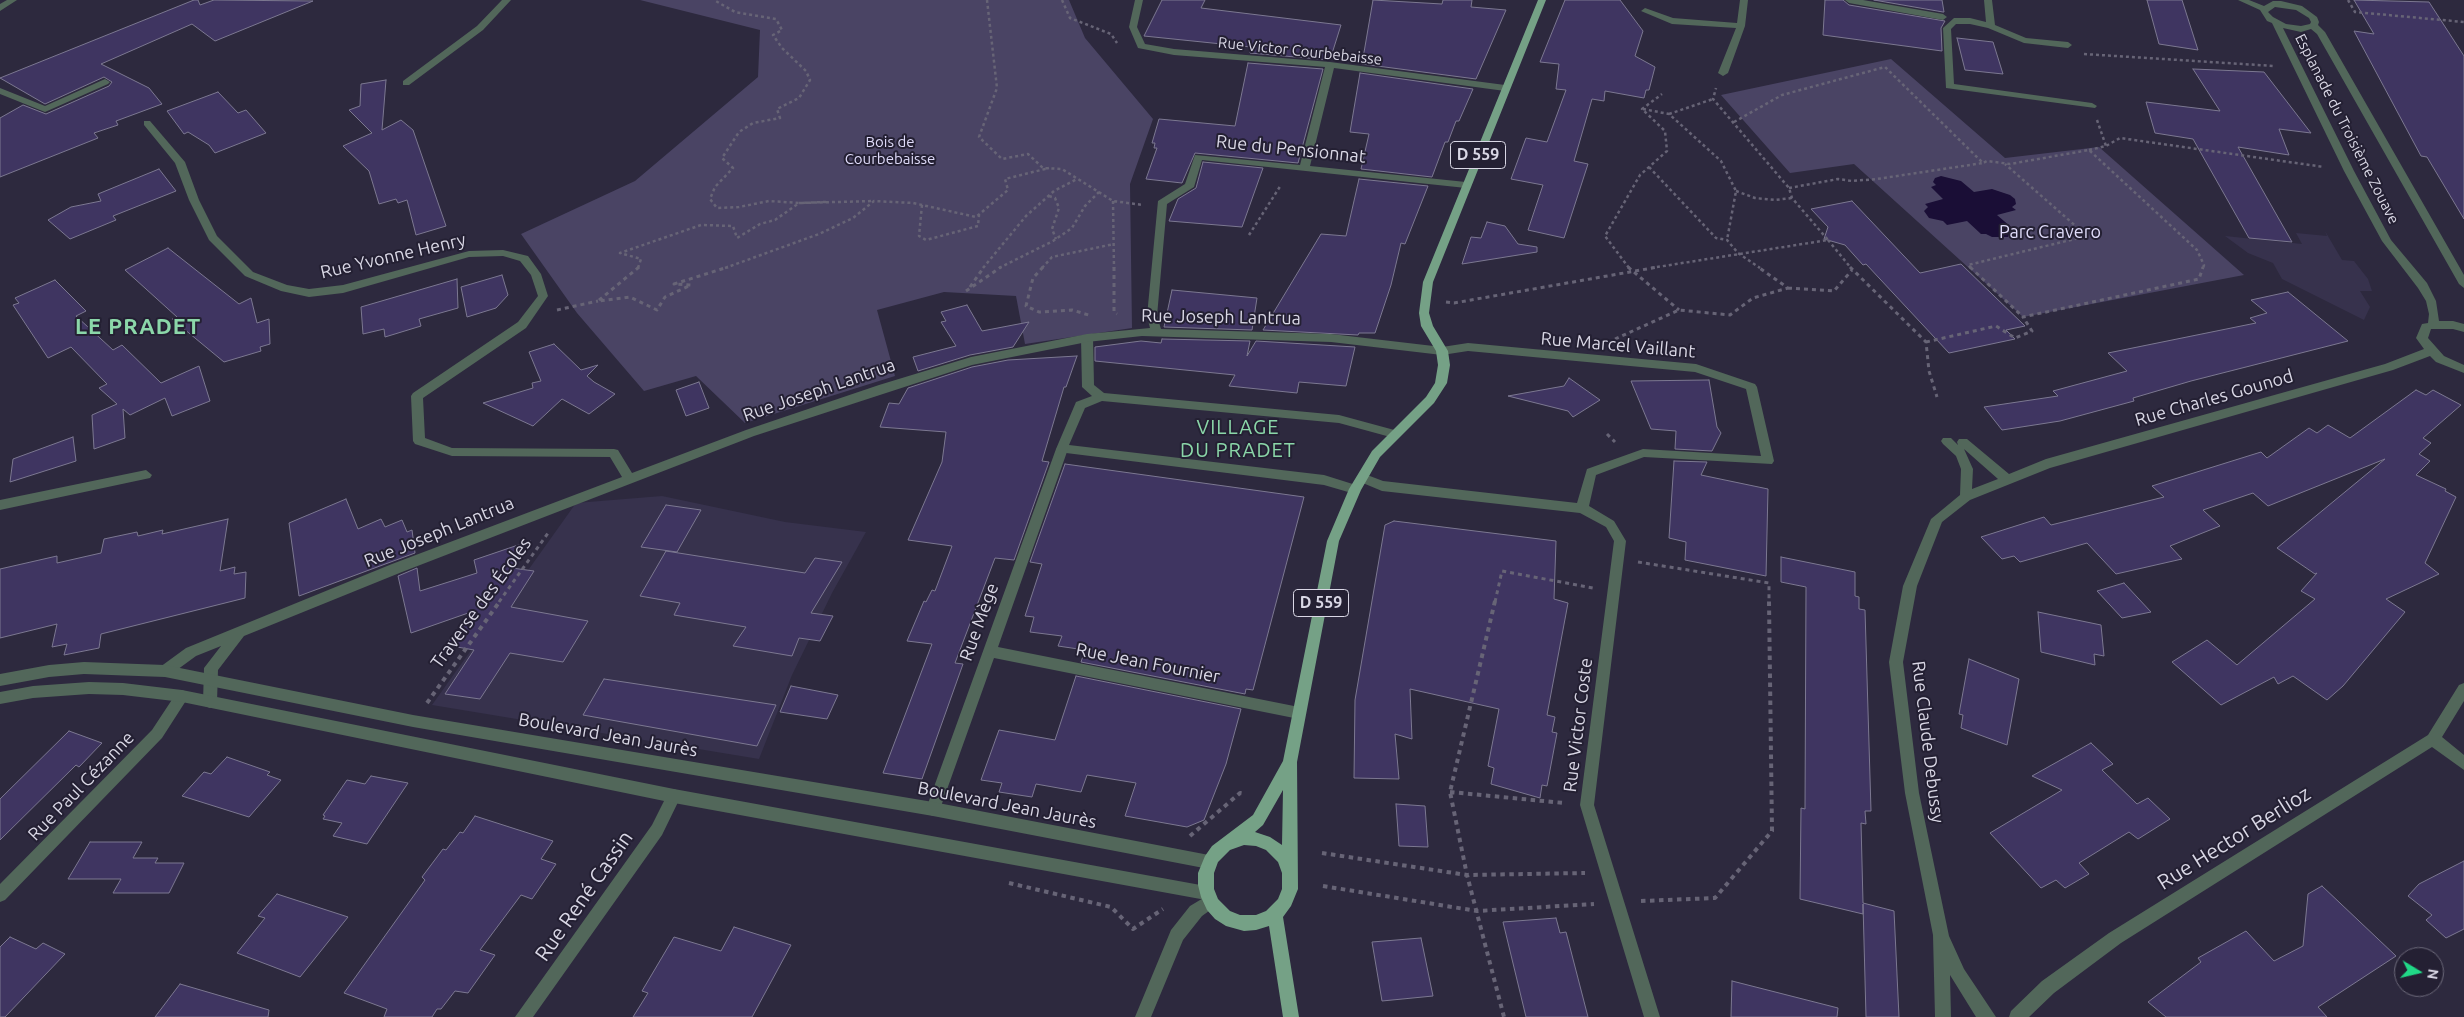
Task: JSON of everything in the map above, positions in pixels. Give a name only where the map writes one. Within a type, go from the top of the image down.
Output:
[{"type":"main road","name":"D 559","points":[[1290,866],[1290,762],[1333,541],[1359,483],[1376,454],[1430,400],[1440,383],[1444,365],[1442,351],[1427,326],[1424,313],[1428,282],[1542,0]]},
{"type":"main road","points":[[1231,842],[1245,839],[1259,840],[1272,846],[1282,854],[1290,866],[1291,892],[1285,904],[1275,914],[1262,921],[1239,921],[1219,912],[1208,897],[1204,882],[1209,862],[1214,854],[1258,820],[1274,796],[1290,762]]},
{"type":"main road","points":[[1275,914],[1291,1017]]},
{"type":"street","points":[[0,8],[13,0]]},
{"type":"street","points":[[406,83],[480,28],[507,0]]},
{"type":"street","points":[[1139,0],[1132,27],[1141,46]]},
{"type":"street","points":[[1723,73],[1741,26],[1744,0]]},
{"type":"street","points":[[1849,0],[1943,17]]},
{"type":"street","points":[[1988,0],[1991,26]]},
{"type":"street","points":[[2242,0],[2264,9]]},
{"type":"street","points":[[2299,8],[2307,5],[2309,0]]},
{"type":"street","name":"Esplanade du Troisième Zouave","points":[[2273,4],[2299,8],[2313,17],[2315,22],[2313,26],[2301,29],[2276,23],[2266,16],[2264,9],[2273,4]]},
{"type":"street","points":[[1645,11],[1672,21],[1741,26]]},
{"type":"street","points":[[2068,45],[2024,40],[1991,26],[1954,21],[1947,28],[1949,86],[2092,106]]},
{"type":"street","name":"Esplanade du Troisième Zouave","points":[[2276,23],[2348,171],[2387,241],[2427,293],[2434,314],[2433,325],[2426,328],[2422,338],[2431,351]]},
{"type":"street","name":"Esplanade du Troisième Zouave","points":[[2313,26],[2321,32],[2464,284]]},
{"type":"street","name":"Rue Victor Courbebaisse","points":[[1141,46],[1174,52],[1330,65],[1505,88]]},
{"type":"street","points":[[1305,166],[1330,65]]},
{"type":"street","points":[[0,91],[45,109],[105,82]]},
{"type":"street","name":"Rue Yvonne Henry","points":[[147,123],[180,162],[194,200],[213,238],[250,274],[285,288],[310,293],[343,289],[469,254],[503,253],[524,258],[536,274],[543,296],[522,325],[417,396],[419,441],[452,452],[614,453],[630,480]]},
{"type":"street","name":"Rue du Pensionnat","points":[[1162,203],[1190,186],[1198,157],[1305,166],[1466,185]]},
{"type":"street","points":[[1147,325],[1155,280],[1162,203]]},
{"type":"street","name":"Rue Joseph Lantrua","points":[[166,671],[191,652],[572,500],[630,480],[750,433],[883,388],[971,361],[1147,325],[1157,333],[1331,338],[1442,351]]},
{"type":"street","points":[[2433,325],[2453,325],[2464,328]]},
{"type":"street","points":[[1087,338],[1088,387],[1101,397],[1339,419],[1394,434]]},
{"type":"street","name":"Rue Marcel Vaillant","points":[[1442,351],[1468,347],[1696,368],[1751,387],[1768,461],[1643,453],[1591,472],[1582,508]]},
{"type":"street","points":[[2431,351],[2440,359],[2464,369]]},
{"type":"street","name":"Rue Charles Gounod","points":[[2007,480],[2046,464],[2389,367],[2431,351]]},
{"type":"street","name":"Rue Mège","points":[[933,809],[1062,449],[1080,405],[1101,397]]},
{"type":"street","points":[[1947,441],[1961,454],[1967,469],[1966,497]]},
{"type":"street","points":[[1963,442],[2007,480]]},
{"type":"street","points":[[1062,449],[1582,508]]},
{"type":"street","points":[[0,505],[146,474]]},
{"type":"street","name":"Rue Claude Debussy","points":[[1943,1017],[1941,936],[1912,793],[1896,662],[1910,586],[1938,519],[1966,497],[2007,480]]},
{"type":"street","name":"Rue Victor Coste","points":[[1582,508],[1610,524],[1620,541],[1587,806],[1652,1017]]},
{"type":"street","name":"Rue Joseph Lantrua","points":[[210,702],[211,668],[240,632]]},
{"type":"street","name":"Rue Jean Fournier","points":[[989,651],[1299,713]]},
{"type":"street","name":"Boulevard Jean Jaurès","points":[[0,680],[49,670],[84,668],[166,671],[413,721],[933,809],[1209,862]]},
{"type":"street","points":[[0,698],[34,692],[89,688],[144,691],[182,696],[674,796],[1208,897],[1177,935],[1143,1017]]},
{"type":"street","name":"Rue Hector Berlioz","points":[[2017,1017],[2048,987],[2115,938],[2433,739],[2464,689]]},
{"type":"street","name":"Rue Paul Cézanne","points":[[0,895],[157,734],[182,696]]},
{"type":"street","points":[[2433,739],[2464,764]]},
{"type":"street","name":"Rue René Cassin","points":[[524,1017],[657,830],[674,796]]},
{"type":"street","name":"Rue Claude Debussy","points":[[1941,936],[1958,975],[1978,1007],[1988,1017]]},
{"type":"path","points":[[714,0],[735,12],[776,18],[782,30],[774,35],[782,48],[806,71],[810,80],[799,98],[777,109],[780,118],[753,122],[738,132],[722,158],[733,168],[715,187],[710,199],[717,208],[739,208],[769,202],[874,201],[922,205],[976,217],[1008,190],[1005,180],[1049,168]]},
{"type":"path","points":[[986,0],[997,88],[979,137],[1002,160],[1028,154],[1043,168],[1062,169],[1113,201],[1137,205],[1162,203]]},
{"type":"path","points":[[1062,0],[1070,18],[1111,34],[1121,50],[1141,46]]},
{"type":"path","points":[[2348,0],[2355,12],[2464,22]]},
{"type":"path","points":[[2068,45],[2079,54],[2277,66]]},
{"type":"path","points":[[1734,122],[1782,95],[1885,67],[1983,163]]},
{"type":"path","points":[[1713,99],[1723,73]]},
{"type":"path","points":[[1642,109],[1662,94]]},
{"type":"path","points":[[1642,109],[1669,114],[1713,99]]},
{"type":"path","points":[[1713,99],[1789,188],[1792,198],[1852,270],[1926,342],[1929,371],[1937,397]]},
{"type":"path","points":[[2092,106],[2106,146]]},
{"type":"path","points":[[1642,109],[1665,131],[1667,151],[1640,175],[1605,236],[1631,272],[1679,310]]},
{"type":"path","points":[[1669,114],[1721,161],[1736,191],[1727,240]]},
{"type":"path","points":[[1789,188],[1838,179],[1852,181],[1987,161],[2004,164],[2089,150],[2106,146],[2120,138],[2348,171]]},
{"type":"path","points":[[2022,317],[2199,279],[2204,265],[2197,250],[2089,150]]},
{"type":"path","points":[[1926,342],[1996,326],[2015,338],[2032,331],[2022,317],[1968,265],[2087,236],[2004,164]]},
{"type":"path","points":[[1249,235],[1292,166]]},
{"type":"path","points":[[1649,167],[1716,238],[1727,240],[1738,253],[1788,288]]},
{"type":"path","points":[[1077,178],[1066,183],[1026,216],[989,259],[967,290],[1002,266],[1056,239],[1072,228],[1086,206],[1099,192]]},
{"type":"path","points":[[1736,191],[1755,198],[1774,200],[1792,198]]},
{"type":"path","points":[[1049,196],[1055,198],[1060,208],[1052,228],[1056,239]]},
{"type":"path","points":[[527,317],[598,301],[630,297],[657,310],[665,297],[691,285],[674,284],[716,272],[818,234],[853,218],[874,201]]},
{"type":"path","points":[[1113,201],[1114,312]]},
{"type":"path","points":[[598,301],[638,269],[641,259],[620,254],[702,225],[733,226],[737,238],[760,224],[775,220],[799,203]]},
{"type":"path","points":[[922,205],[919,236],[926,240],[978,226],[979,214]]},
{"type":"path","points":[[1425,301],[1454,303],[1738,253],[1828,240]]},
{"type":"path","points":[[1094,317],[1072,310],[1039,312],[1026,306],[1033,278],[1052,257],[1114,244]]},
{"type":"path","points":[[1608,342],[1679,310],[1730,314],[1753,298],[1788,288],[1834,290],[1852,270]]},
{"type":"path","points":[[1108,314],[1114,312],[1147,325]]},
{"type":"path","points":[[1607,434],[1614,442]]},
{"type":"path","name":"Traverse des Écoles","points":[[413,721],[549,532]]},
{"type":"path","points":[[1323,886],[1477,911],[1715,898],[1772,831],[1769,583],[1618,558]]},
{"type":"path","points":[[1504,1017],[1467,875],[1450,792],[1502,572],[1613,591]]},
{"type":"path","points":[[1450,792],[1587,806]]},
{"type":"path","points":[[1181,834],[1191,836],[1240,793],[1274,796]]},
{"type":"path","points":[[1322,853],[1467,875],[1608,873]]},
{"type":"path","points":[[1005,882],[1111,906],[1133,929],[1163,908],[1177,935]]},
{"type":"shaded area","points":[[1941,176],[1961,181],[1974,192],[1992,189],[2010,195],[2015,199],[2016,204],[2012,207],[2016,210],[1997,215],[2011,227],[2008,229],[2010,232],[2008,237],[1992,237],[1981,234],[1967,221],[1947,225],[1943,221],[1929,218],[1924,211],[1928,207],[1925,204],[1943,199],[1931,187],[1936,185],[1933,182],[1935,178]]},
{"type":"shaded area","points":[[2325,231],[2342,260],[2354,261],[2368,279],[2372,291],[2360,291],[2370,307],[2364,320],[2282,279],[2273,263],[2248,253],[2225,236],[2302,244],[2296,233],[2327,236]]},
{"type":"shaded area","points":[[662,496],[785,522],[866,532],[832,593],[792,675],[759,759],[432,705],[576,503]]},
{"type":"green space","name":"Bois de Courbebaisse","points":[[640,0],[1069,0],[1085,38],[1153,119],[1130,184],[1132,328],[1025,344],[1016,296],[944,292],[877,310],[895,376],[745,423],[696,376],[644,391],[577,313],[521,234],[635,181],[758,77],[760,30]]},
{"type":"green space","name":"Parc Cravero","points":[[1891,59],[2005,158],[2099,147],[2244,275],[2023,317],[1854,164],[1790,173],[1721,95]]},
{"type":"building","points":[[198,0],[200,5],[214,0],[313,1],[215,41],[192,24],[101,64],[149,88],[162,104],[116,121],[118,125],[94,133],[98,138],[0,177],[0,118],[23,105],[46,114],[109,86],[112,82],[104,77],[45,104],[0,78]]},
{"type":"building","points":[[1162,0],[1205,0],[1201,8],[1341,25],[1330,60],[1250,53],[1251,47],[1144,36]]},
{"type":"building","points":[[1373,0],[1442,4],[1443,0],[1472,0],[1471,7],[1506,10],[1476,79],[1362,64]]},
{"type":"building","points":[[1565,0],[1620,0],[1643,31],[1635,56],[1655,67],[1649,90],[1646,90],[1644,98],[1605,91],[1604,101],[1592,99],[1574,161],[1588,164],[1564,238],[1528,230],[1543,185],[1511,179],[1526,138],[1547,142],[1566,90],[1556,89],[1559,64],[1540,62]]},
{"type":"building","points":[[1825,0],[1843,0],[1849,5],[1945,21],[1941,28],[1942,51],[1823,35]]},
{"type":"building","points":[[1874,0],[1942,0],[1944,12],[1943,12]]},
{"type":"building","points":[[2147,0],[2182,0],[2198,50],[2159,44]]},
{"type":"building","points":[[2354,0],[2429,2],[2464,56],[2464,219],[2427,157],[2421,156],[2354,31],[2374,34]]},
{"type":"building","points":[[1957,38],[1993,42],[2003,74],[1965,70]]},
{"type":"building","points":[[1248,63],[1323,69],[1298,163],[1195,153],[1182,183],[1146,179],[1157,148],[1154,148],[1155,143],[1152,143],[1159,119],[1235,126]]},
{"type":"building","points":[[2193,69],[2264,72],[2311,133],[2279,129],[2289,155],[2238,147],[2292,242],[2249,238],[2193,139],[2155,133],[2146,102],[2220,111]]},
{"type":"building","points":[[1360,73],[1473,89],[1459,121],[1456,121],[1448,142],[1445,142],[1432,177],[1361,169],[1369,134],[1350,132]]},
{"type":"building","points":[[386,80],[382,130],[401,120],[413,130],[446,226],[416,235],[407,200],[398,203],[396,199],[379,204],[369,171],[343,146],[372,133],[349,110],[360,106],[361,84]]},
{"type":"building","points":[[218,92],[238,113],[246,110],[266,133],[215,153],[209,145],[188,132],[184,134],[167,111]]},
{"type":"building","points":[[1203,162],[1263,168],[1242,227],[1169,221],[1178,199],[1196,188]]},
{"type":"building","points":[[159,169],[176,191],[113,216],[116,220],[70,239],[48,220],[71,207],[101,201],[98,194]]},
{"type":"building","points":[[1359,179],[1428,186],[1405,244],[1401,243],[1391,285],[1375,333],[1359,333],[1358,335],[1263,330],[1321,234],[1346,236]]},
{"type":"building","points":[[1852,201],[1920,273],[1961,264],[2025,326],[2006,330],[2015,339],[1949,353],[1866,264],[1863,265],[1845,245],[1824,239],[1828,227],[1811,209]]},
{"type":"building","points":[[1487,222],[1505,226],[1518,244],[1537,247],[1537,252],[1462,264],[1471,237],[1481,238]]},
{"type":"building","points":[[168,248],[239,304],[251,298],[257,323],[269,319],[270,344],[260,347],[261,351],[224,362],[172,319],[177,317],[125,270]]},
{"type":"building","points":[[502,275],[508,295],[496,308],[467,317],[461,287]]},
{"type":"building","points":[[457,279],[458,308],[419,319],[421,326],[385,337],[384,329],[363,334],[361,307]]},
{"type":"building","points":[[55,280],[86,311],[76,316],[113,350],[122,345],[161,383],[199,366],[210,401],[172,416],[165,398],[130,415],[123,409],[125,438],[94,449],[92,415],[117,404],[99,388],[107,384],[71,347],[48,358],[13,305],[19,303],[15,298]]},
{"type":"building","points":[[1172,290],[1257,298],[1252,330],[1164,327]]},
{"type":"building","points":[[2288,292],[2348,341],[2191,381],[2133,398],[2134,401],[2060,421],[2002,430],[1984,407],[2058,396],[2053,391],[2127,371],[2108,353],[2256,323],[2250,318],[2267,313],[2251,300]]},
{"type":"building","points":[[967,305],[982,331],[1029,322],[1013,347],[970,355],[918,371],[913,357],[956,346],[941,322],[946,321],[941,312]]},
{"type":"building","points":[[1162,339],[1250,341],[1247,356],[1256,341],[1355,347],[1346,386],[1299,382],[1297,393],[1229,386],[1235,375],[1095,361],[1095,347],[1141,341],[1161,343]]},
{"type":"building","points":[[554,344],[581,370],[598,365],[587,376],[615,394],[589,414],[562,399],[533,426],[483,403],[533,388],[532,383],[541,381],[529,352]]},
{"type":"building","points":[[1077,356],[1066,387],[1064,387],[1042,461],[1049,462],[1014,560],[995,558],[955,663],[963,664],[922,779],[883,773],[932,644],[907,641],[924,601],[926,602],[932,590],[935,591],[952,546],[908,540],[942,462],[946,432],[880,427],[889,403],[899,404],[908,388],[972,367],[1008,360]]},
{"type":"building","points":[[1569,378],[1600,400],[1573,417],[1568,411],[1508,396],[1564,386]]},
{"type":"building","points":[[1709,380],[1717,427],[1721,433],[1712,451],[1675,449],[1676,431],[1651,429],[1631,381]]},
{"type":"building","points":[[699,382],[709,408],[686,416],[676,390]]},
{"type":"building","points":[[2416,390],[2426,395],[2433,390],[2461,405],[2423,438],[2431,443],[2419,454],[2430,461],[2416,475],[2446,489],[2445,491],[2456,497],[2425,563],[2439,574],[2386,599],[2405,612],[2343,686],[2327,700],[2293,676],[2278,684],[2274,677],[2221,705],[2172,662],[2207,640],[2237,665],[2315,599],[2301,591],[2317,573],[2315,574],[2277,548],[2385,459],[2268,506],[2253,493],[2203,510],[2220,526],[2170,546],[2182,559],[2116,574],[2087,543],[2020,562],[2014,556],[2002,559],[1981,537],[2044,517],[2051,525],[2164,497],[2152,486],[2261,452],[2267,458],[2309,428],[2317,433],[2328,425],[2350,438]]},
{"type":"building","points":[[73,437],[76,461],[10,482],[13,459]]},
{"type":"building","points":[[1674,461],[1707,462],[1701,475],[1768,489],[1766,576],[1685,560],[1686,542],[1669,538]]},
{"type":"building","points":[[1065,464],[1304,497],[1253,690],[1246,689],[1245,694],[1081,662],[1085,650],[1058,646],[1062,636],[1030,632],[1034,617],[1025,616],[1042,564],[1030,562]]},
{"type":"building","points":[[346,499],[358,529],[381,519],[385,527],[402,520],[407,532],[412,530],[415,553],[299,596],[289,523]]},
{"type":"building","points":[[666,505],[701,510],[677,552],[641,547]]},
{"type":"building","points":[[228,519],[220,571],[235,567],[234,574],[246,572],[245,598],[101,634],[99,648],[64,655],[67,644],[52,647],[57,624],[0,638],[0,569],[57,556],[57,563],[101,553],[104,539],[137,532],[138,536],[163,530],[162,534]]},
{"type":"building","points":[[1394,521],[1556,541],[1554,599],[1568,603],[1547,715],[1555,717],[1552,732],[1557,733],[1547,786],[1542,785],[1540,798],[1491,784],[1494,768],[1488,766],[1499,709],[1410,689],[1412,739],[1395,734],[1399,779],[1354,778],[1355,700],[1385,525]]},
{"type":"building","points":[[530,541],[512,568],[534,571],[511,607],[588,621],[563,662],[510,653],[480,699],[445,694],[474,650],[446,645],[471,612],[411,633],[398,576],[417,568],[420,591],[477,573],[474,560]]},
{"type":"building","points":[[666,551],[805,573],[815,558],[842,562],[811,613],[833,616],[820,641],[799,638],[792,656],[733,646],[746,627],[674,615],[680,603],[640,596]]},
{"type":"building","points":[[1781,557],[1855,572],[1855,596],[1859,597],[1859,609],[1865,610],[1871,811],[1865,811],[1866,824],[1861,823],[1863,903],[1894,911],[1899,1017],[1866,1017],[1863,904],[1863,914],[1800,899],[1801,808],[1805,809],[1806,587],[1781,582]]},
{"type":"building","points":[[2124,583],[2151,612],[2122,618],[2097,591]]},
{"type":"building","points":[[2038,612],[2101,625],[2104,656],[2094,654],[2095,665],[2041,652]]},
{"type":"building","points":[[1969,659],[2019,679],[2007,745],[1961,728],[1963,715],[1959,714]]},
{"type":"building","points":[[1076,676],[1241,709],[1226,764],[1204,820],[1187,827],[1125,816],[1136,783],[1087,775],[1081,792],[1036,784],[1032,797],[999,792],[1002,783],[981,780],[999,730],[1055,740]]},
{"type":"building","points":[[604,679],[776,705],[757,746],[583,715]]},
{"type":"building","points":[[791,686],[838,695],[827,719],[780,712]]},
{"type":"building","points":[[69,731],[102,743],[79,767],[76,765],[0,840],[0,799]]},
{"type":"building","points":[[2091,743],[2113,764],[2102,770],[2137,804],[2148,798],[2170,819],[2138,839],[2129,832],[2079,863],[2089,874],[2065,888],[2056,880],[2041,888],[1990,833],[2062,790],[2032,776]]},
{"type":"building","points":[[227,757],[270,772],[267,775],[281,780],[249,817],[182,796],[204,772],[211,774]]},
{"type":"building","points":[[371,776],[408,783],[367,844],[333,836],[342,823],[323,819],[325,816],[323,815],[347,780],[365,784]]},
{"type":"building","points":[[1396,804],[1425,806],[1428,847],[1399,846]]},
{"type":"building","points":[[475,816],[553,841],[541,859],[556,864],[532,899],[521,895],[480,950],[495,955],[468,993],[455,991],[441,1009],[437,1009],[432,1017],[384,1017],[387,1009],[344,993],[425,880],[422,877],[443,849],[446,850],[460,832],[463,833]]},
{"type":"building","points":[[90,842],[142,842],[133,858],[158,858],[155,863],[184,863],[169,893],[113,893],[121,879],[68,879]]},
{"type":"building","points":[[2464,861],[2464,929],[2446,938],[2426,920],[2432,915],[2408,896],[2419,884]]},
{"type":"building","points":[[2322,886],[2394,954],[2394,957],[2318,1007],[2327,1017],[2166,1017],[2148,1002],[2201,962],[2198,958],[2246,931],[2274,961],[2303,946],[2308,894]]},
{"type":"building","points":[[277,894],[348,917],[300,977],[237,953],[265,918],[258,916]]},
{"type":"building","points":[[1556,918],[1560,933],[1566,932],[1588,1017],[1526,1017],[1503,922]]},
{"type":"building","points":[[734,927],[791,945],[752,1017],[633,1017],[648,993],[642,991],[674,937],[721,951]]},
{"type":"building","points":[[10,937],[36,949],[43,943],[65,954],[5,1017],[0,1017],[0,947]]},
{"type":"building","points":[[1421,938],[1433,996],[1382,1001],[1372,942]]},
{"type":"building","points":[[1732,981],[1838,1008],[1837,1017],[1731,1017]]},
{"type":"building","points":[[180,984],[269,1010],[268,1017],[155,1017]]},
{"type":"district","name":"LE PRADET","points":[[138,327]]},
{"type":"district","name":"VILLAGE DU PRADET","points":[[1238,438]]}]
